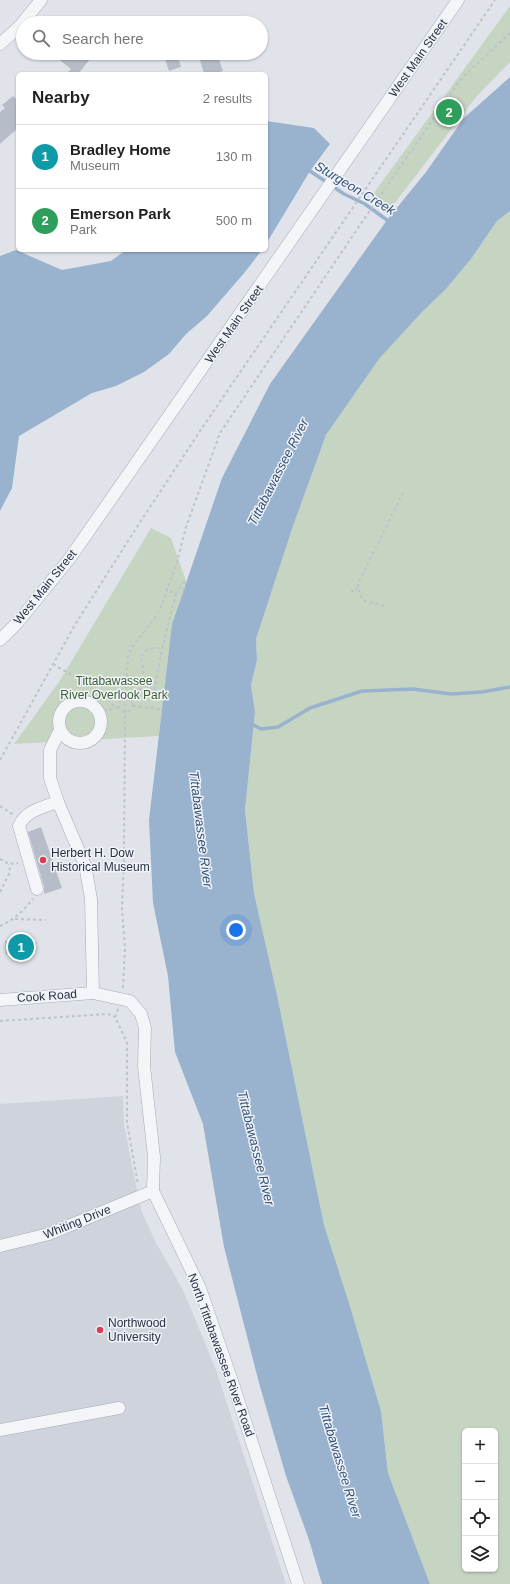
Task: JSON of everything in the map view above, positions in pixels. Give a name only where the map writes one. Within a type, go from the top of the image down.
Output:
[{"type":"street","points":[[28,16],[41,0]]},
{"type":"street","name":"West Main Street","points":[[0,640],[18,622],[70,558],[333,182],[458,0]]},
{"type":"street","points":[[0,44],[16,30]]},
{"type":"street","points":[[60,730],[68,740],[82,743],[88,741],[98,732],[100,718],[91,704],[86,702],[74,702],[64,708],[59,718],[60,730],[50,750],[50,778],[58,802],[85,865],[91,899],[93,993]]},
{"type":"street","points":[[37,889],[19,826],[22,819],[34,810],[58,802]]},
{"type":"street","name":"North Tittabawassee River Road","points":[[93,993],[122,998],[130,1001],[141,1014],[145,1028],[144,1066],[154,1156],[148,1193],[200,1288],[298,1584]]},
{"type":"street","name":"Cook Road","points":[[0,1000],[93,993]]},
{"type":"street","name":"Whiting Drive","points":[[0,1246],[49,1234],[148,1193]]},
{"type":"street","points":[[0,1430],[119,1408]]},
{"type":"path","points":[[0,760],[76,623],[135,530],[495,0]]},
{"type":"path","points":[[115,1017],[122,998],[125,948],[122,909],[126,712],[128,657],[132,647],[160,610],[166,589],[177,562],[186,527],[220,433],[362,222],[461,79],[510,33]]},
{"type":"path","points":[[350,591],[356,591],[358,583],[403,493]]},
{"type":"path","points":[[162,695],[154,694],[162,648],[176,594],[184,581],[186,581],[180,600]]},
{"type":"path","points":[[358,583],[360,594],[365,601],[384,606]]},
{"type":"path","points":[[166,589],[176,594]]},
{"type":"path","points":[[131,700],[140,690],[143,681],[144,673],[141,659],[142,654],[146,651],[162,648]]},
{"type":"path","points":[[53,664],[103,693],[115,708]]},
{"type":"path","points":[[161,698],[162,689]]},
{"type":"path","points":[[119,707],[120,700],[127,698],[131,700],[133,706]]},
{"type":"path","points":[[126,712],[133,706]]},
{"type":"path","points":[[133,706],[160,709]]},
{"type":"path","points":[[98,713],[119,707]]},
{"type":"path","points":[[119,707],[126,712]]},
{"type":"path","points":[[0,806],[22,819]]},
{"type":"path","points":[[0,859],[9,864],[29,861]]},
{"type":"path","points":[[0,892],[10,872],[9,864]]},
{"type":"path","points":[[0,926],[22,913],[33,899],[37,889]]},
{"type":"path","points":[[14,919],[46,920]]},
{"type":"path","points":[[0,1021],[108,1014],[115,1017],[127,1042],[127,1123],[137,1181],[148,1193]]},
{"type":"shaded area","name":"Northwood University","points":[[123,1096],[124,1125],[141,1210],[156,1243],[183,1290],[216,1370],[286,1584],[0,1584],[0,1104]]},
{"type":"green space","points":[[510,6],[510,62],[476,97],[391,208],[385,207],[371,197]]},
{"type":"green space","points":[[510,211],[510,1584],[430,1584],[388,1473],[381,1411],[324,1225],[277,995],[254,893],[245,810],[255,712],[251,685],[257,660],[256,639],[293,526],[326,435],[379,359],[422,312],[446,289],[471,259],[497,221]]},
{"type":"green space","name":"Tittabawassee River Overlook Park","points":[[151,528],[171,538],[186,581],[172,624],[159,736],[14,744],[61,679]]},
{"type":"water","name":"Tittabawassee River","points":[[510,77],[510,211],[497,221],[471,259],[446,289],[422,312],[379,359],[326,435],[293,526],[256,639],[257,660],[251,685],[255,712],[245,810],[254,893],[277,995],[324,1225],[381,1411],[388,1473],[430,1584],[322,1584],[309,1540],[286,1476],[259,1383],[224,1247],[203,1124],[175,1052],[168,976],[153,903],[149,820],[172,624],[222,478],[270,384],[387,220],[426,172],[464,118]]},
{"type":"water","points":[[268,121],[314,128],[330,144],[310,171],[268,241]]},
{"type":"water","points":[[16,250],[16,252],[21,252],[62,270],[111,261],[123,252],[260,252],[207,316],[186,334],[169,354],[144,372],[116,386],[92,393],[19,436],[12,488],[0,511],[0,256]]},
{"type":"building","points":[[60,60],[89,60],[80,72],[68,72],[71,69]]},
{"type":"building","points":[[165,60],[179,60],[181,67],[169,71]]},
{"type":"building","points":[[200,60],[219,60],[223,71],[203,72]]},
{"type":"building","points":[[13,96],[16,99],[16,130],[0,144],[0,112],[5,108],[2,105]]},
{"type":"building","name":"Herbert H. Dow Historical Museum","points":[[41,827],[62,888],[44,894],[44,887],[28,832]]},
{"type":"building","points":[[14,936],[32,936],[33,942],[36,942],[36,952],[32,952],[33,956],[13,957],[13,954],[6,954],[5,941],[14,940]]},
{"type":"waterway","name":"Sturgeon Creek","points":[[306,170],[310,171],[344,194],[365,204],[391,223]]},
{"type":"waterway","points":[[250,723],[261,729],[278,727],[310,708],[362,691],[413,689],[451,694],[482,692],[510,687]]},
{"type":"place","name":"Emerson Park","points":[[449,112]]},
{"type":"place","name":"Herbert H. Dow Historical Museum","points":[[43,860]]},
{"type":"place","name":"Bradley Home","points":[[21,947]]},
{"type":"place","name":"Northwood University","points":[[100,1330]]}]
